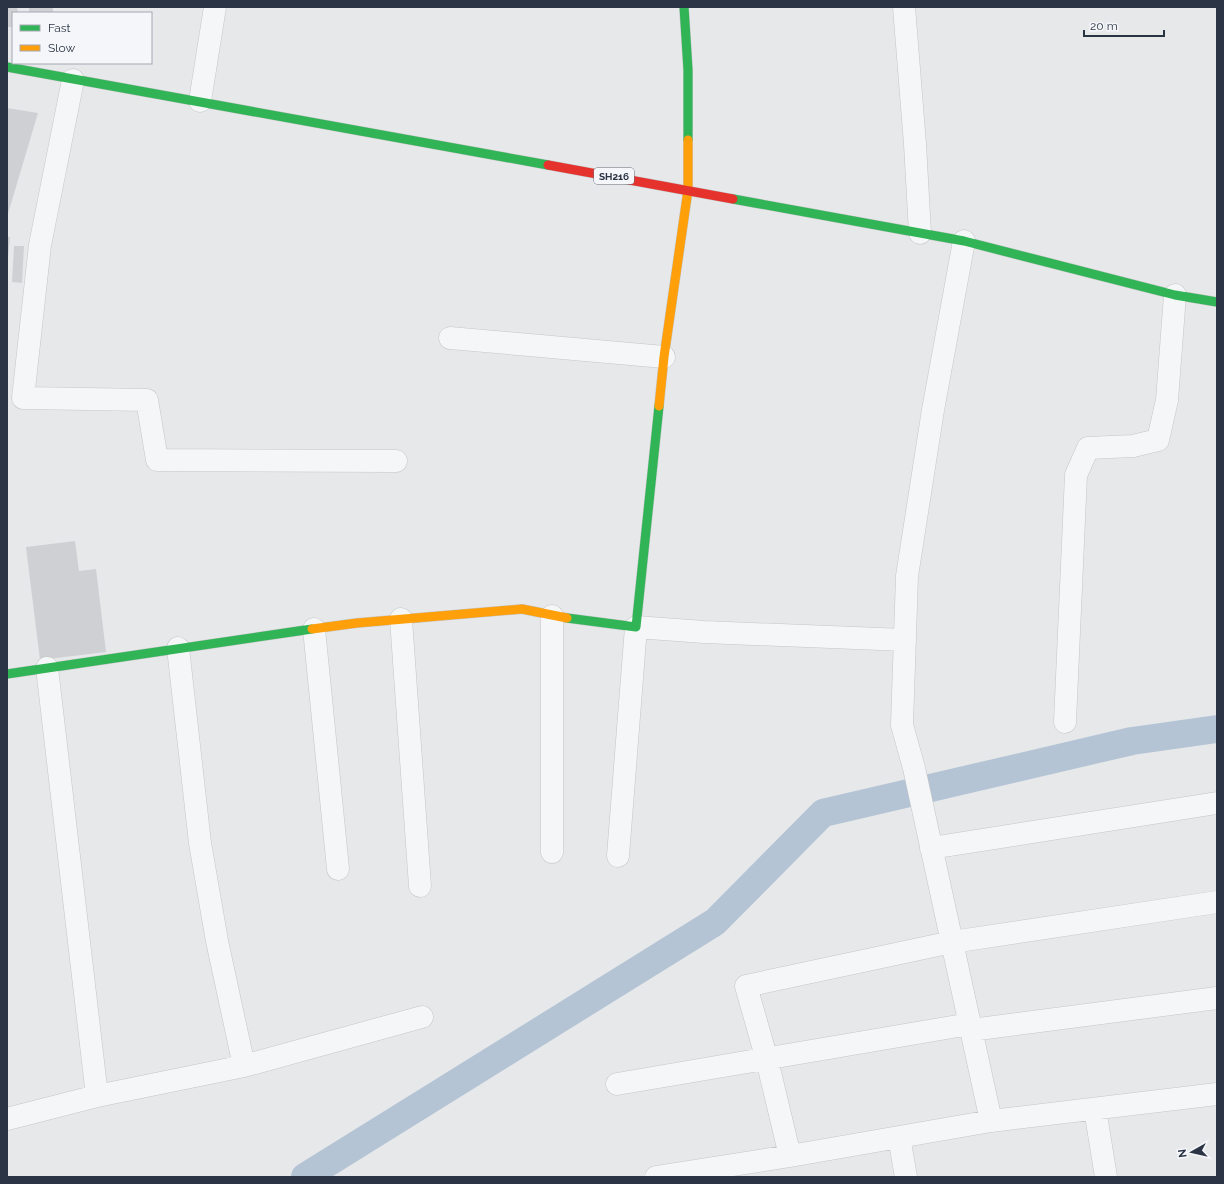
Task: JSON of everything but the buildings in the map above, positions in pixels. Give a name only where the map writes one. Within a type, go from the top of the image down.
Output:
[{"type":"street","points":[[200,101],[215,7]]},
{"type":"street","points":[[618,856],[636,627],[664,357],[688,190],[688,70],[684,7]]},
{"type":"street","points":[[904,7],[915,144],[920,233]]},
{"type":"street","name":"SH216","points":[[7,67],[964,240],[1175,294],[1217,302]]},
{"type":"street","points":[[73,80],[40,245],[24,398],[147,400],[157,460],[396,461]]},
{"type":"street","points":[[964,240],[907,576],[902,725],[914,768],[991,1121]]},
{"type":"street","points":[[1066,722],[1076,474],[1088,448],[1133,446],[1158,440],[1166,400],[1175,294]]},
{"type":"street","points":[[450,338],[664,357]]},
{"type":"street","points":[[7,674],[314,629],[401,619],[522,609],[552,616],[636,627],[704,632],[905,640]]},
{"type":"street","points":[[552,616],[552,852]]},
{"type":"street","points":[[401,619],[420,886]]},
{"type":"street","points":[[314,629],[338,869]]},
{"type":"street","points":[[178,648],[200,843],[217,941],[244,1066]]},
{"type":"street","points":[[47,668],[97,1096]]},
{"type":"street","points":[[931,848],[1217,803]]},
{"type":"street","points":[[790,1156],[767,1060],[746,986],[952,942],[1217,902]]},
{"type":"street","points":[[617,1084],[970,1027],[1217,998]]},
{"type":"street","points":[[7,1119],[97,1096],[244,1066],[422,1017]]},
{"type":"street","points":[[656,1177],[723,1172],[790,1156],[991,1121],[1217,1094]]},
{"type":"street","points":[[1095,1109],[1106,1177]]},
{"type":"street","points":[[899,1137],[906,1177]]},
{"type":"waterway","points":[[305,1177],[715,922],[823,813],[1132,741],[1217,729]]},
{"type":"traffic: fast","points":[[684,7],[688,70],[688,140]]},
{"type":"traffic: fast","points":[[7,67],[548,165]]},
{"type":"traffic: fast","points":[[733,199],[964,241],[1175,295],[1217,302]]},
{"type":"traffic: fast","points":[[567,618],[636,627],[659,406]]},
{"type":"traffic: fast","points":[[7,674],[312,629]]},
{"type":"traffic: slow","points":[[659,406],[664,357],[688,190],[688,140]]},
{"type":"traffic: slow","points":[[312,629],[357,623],[522,609],[567,618]]},
{"type":"traffic: jam","points":[[548,165],[733,199]]}]
